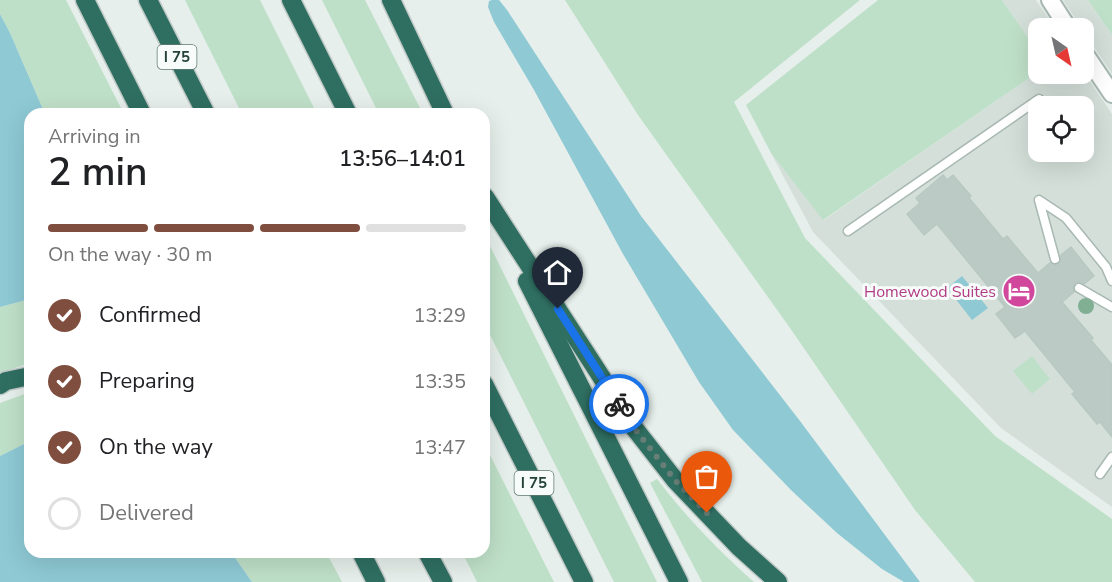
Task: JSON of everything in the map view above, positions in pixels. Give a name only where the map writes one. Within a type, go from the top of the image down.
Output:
[{"type":"highway","points":[[86,0],[139,108]]},
{"type":"highway","name":"I 75","points":[[148,0],[203,108]]},
{"type":"highway","points":[[291,0],[345,108]]},
{"type":"highway","points":[[391,0],[442,108]]},
{"type":"highway","points":[[490,204],[635,429],[675,480],[739,547],[778,582]]},
{"type":"highway","points":[[490,206],[679,582]]},
{"type":"highway","points":[[0,385],[6,381],[24,377]]},
{"type":"highway","name":"I 75","points":[[490,396],[584,582]]},
{"type":"highway","points":[[363,558],[374,579]]},
{"type":"highway","points":[[431,558],[443,582]]},
{"type":"street","points":[[1050,0],[1062,18]]},
{"type":"street","points":[[1094,67],[1112,94]]},
{"type":"lane","points":[[848,231],[1028,107]]},
{"type":"lane","points":[[1055,259],[1039,200],[1066,218],[1106,267],[1112,280]]},
{"type":"lane","points":[[1079,288],[1112,307]]},
{"type":"lane","points":[[1100,474],[1112,457]]},
{"type":"shaded area","points":[[1002,0],[1036,0],[1048,18],[1028,18],[1028,38]]},
{"type":"shaded area","points":[[1063,0],[1088,0],[1112,35],[1112,74],[1094,47],[1094,18],[1075,18]]},
{"type":"shaded area","points":[[1028,79],[1028,84],[1092,84],[1112,114],[1112,507],[1001,428],[813,232],[771,153],[824,220]]},
{"type":"green space","points":[[0,0],[66,0],[121,108],[42,108],[0,14]]},
{"type":"green space","points":[[185,0],[260,0],[314,108],[239,108]]},
{"type":"green space","points":[[322,0],[365,0],[420,108],[376,108]]},
{"type":"green space","points":[[565,0],[860,0],[734,102],[805,238],[995,436],[1112,519],[1112,582],[975,582],[915,510],[790,328],[638,115]]},
{"type":"green space","points":[[878,0],[1002,0],[1028,38],[1028,79],[823,220],[771,153],[746,105]]},
{"type":"green space","points":[[1088,0],[1112,0],[1112,35]]},
{"type":"green space","points":[[490,246],[657,582],[614,582],[490,335]]},
{"type":"green space","points":[[24,301],[24,365],[0,373],[0,307]]},
{"type":"green space","points":[[1032,356],[1050,379],[1032,394],[1013,371]]},
{"type":"green space","points":[[24,394],[24,444],[0,456],[0,403]]},
{"type":"green space","points":[[490,455],[554,582],[477,582],[465,558],[490,558]]},
{"type":"green space","points":[[657,479],[703,533],[754,582],[702,582],[650,483]]},
{"type":"green space","points":[[235,558],[329,558],[342,582],[252,582]]},
{"type":"water","points":[[499,0],[507,10],[641,216],[800,421],[920,582],[904,582],[882,569],[837,533],[792,491],[733,430],[699,382],[623,254],[534,90],[494,22],[488,7],[489,1]]},
{"type":"water","points":[[0,14],[42,108],[24,108],[24,301],[0,307]]},
{"type":"water","points":[[962,276],[988,308],[972,320],[947,288]]},
{"type":"water","points":[[24,444],[24,558],[235,558],[252,582],[0,582],[0,456]]},
{"type":"building","name":"Homewood Suites","points":[[943,175],[947,180],[953,175],[1003,239],[1007,236],[1038,273],[1050,263],[1059,264],[1061,255],[1071,247],[1094,276],[1084,284],[1075,283],[1074,292],[1062,302],[1093,338],[1091,340],[1112,365],[1112,437],[1100,422],[1097,424],[1072,394],[1075,392],[1025,331],[1015,338],[996,314],[1005,307],[937,224],[924,235],[907,214],[920,203],[916,198]]},
{"type":"way so far","points":[[619,404],[635,429],[675,480],[707,513]]},
{"type":"place","name":"Homewood Suites","points":[[1019,291]]},
{"type":"route","points":[[558,309],[619,404]]}]
